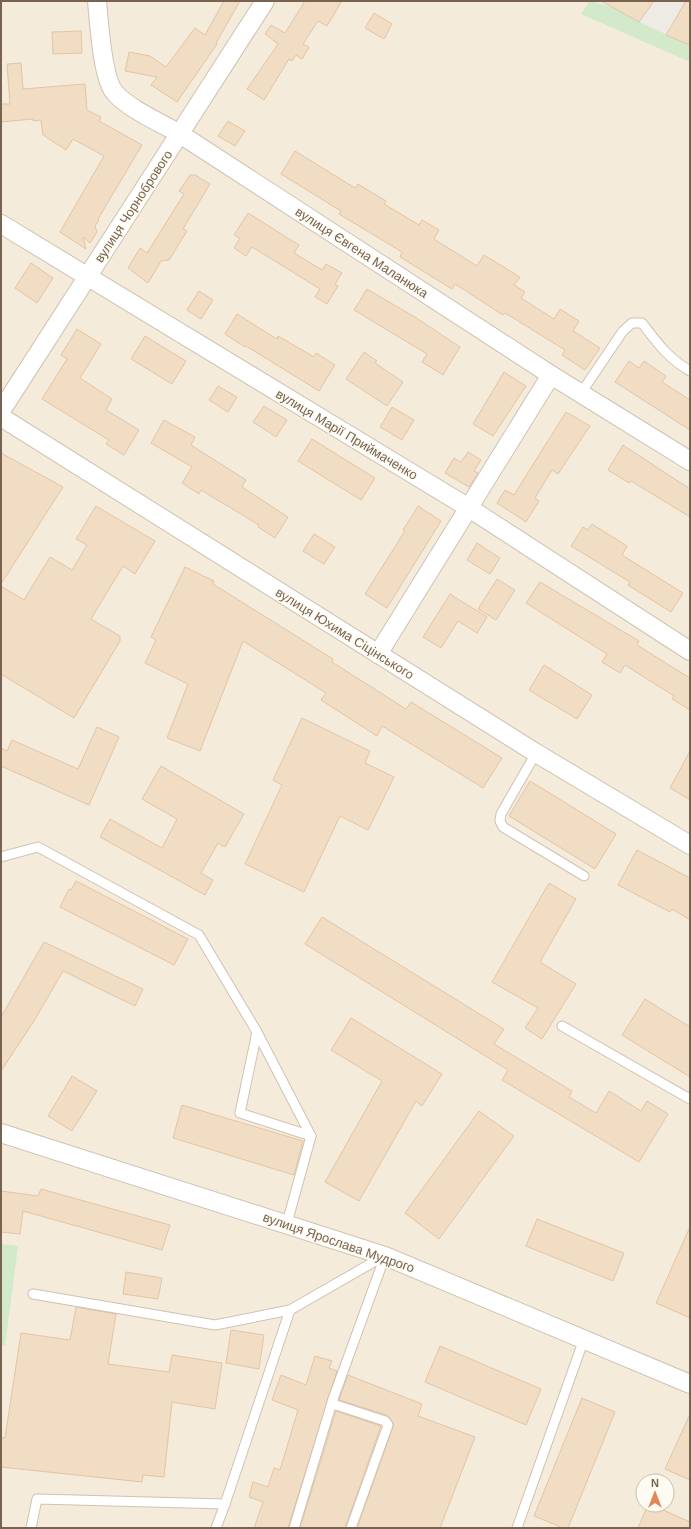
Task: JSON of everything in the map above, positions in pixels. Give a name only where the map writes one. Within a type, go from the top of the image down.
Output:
[{"type":"street","name":"вулиця Євгена Маланюка","points":[[97,1],[103,65],[114,93],[137,110],[180,134],[551,375],[690,461]]},
{"type":"street","name":"вулиця Чорнобрового","points":[[1,412],[265,1]]},
{"type":"street","name":"вулиця Марії Приймаченко","points":[[1,224],[469,508],[690,651]]},
{"type":"street","points":[[378,654],[551,375]]},
{"type":"street","name":"вулиця Юхима Сіцінського","points":[[1,417],[536,753],[690,846]]},
{"type":"street","name":"вулиця Ярослава Мудрого","points":[[1,1133],[287,1223],[385,1256],[690,1384]]},
{"type":"lane","points":[[581,393],[623,332],[632,323],[642,323],[666,353],[674,361],[690,371]]},
{"type":"lane","points":[[536,753],[500,814],[500,821],[503,827],[584,876]]},
{"type":"lane","points":[[1,857],[38,847],[199,935],[257,1032],[311,1136],[287,1223]]},
{"type":"lane","points":[[562,1026],[690,1099]]},
{"type":"lane","points":[[257,1032],[240,1113],[311,1136]]},
{"type":"lane","points":[[33,1294],[215,1325],[290,1310],[385,1256]]},
{"type":"lane","points":[[294,1528],[333,1399],[385,1256]]},
{"type":"lane","points":[[216,1528],[290,1310]]},
{"type":"lane","points":[[517,1528],[584,1339]]},
{"type":"lane","points":[[333,1399],[333,1404],[385,1421],[388,1425],[351,1528]]},
{"type":"lane","points":[[31,1528],[37,1499],[225,1504]]},
{"type":"shaded area","points":[[1,1],[690,1],[690,1528],[1,1528]]},
{"type":"shaded area","points":[[590,1],[690,1],[690,62],[581,14]]},
{"type":"green space","points":[[590,1],[614,8],[639,22],[690,45],[690,62],[581,14]]},
{"type":"green space","points":[[1,1244],[18,1246],[5,1346],[1,1345]]},
{"type":"building","points":[[224,1],[240,1],[216,43],[217,44],[177,102],[151,85],[157,77],[125,71],[129,52],[150,56],[166,67],[195,28],[205,35]]},
{"type":"building","points":[[305,1],[342,1],[327,26],[318,21],[303,44],[309,47],[302,59],[296,55],[292,61],[289,59],[264,100],[247,89],[278,44],[265,34],[271,25],[285,33]]},
{"type":"building","points":[[601,1],[654,1],[639,22]]},
{"type":"building","points":[[686,1],[690,1],[690,45],[666,35]]},
{"type":"building","points":[[374,13],[392,24],[384,39],[365,28]]},
{"type":"building","points":[[81,31],[82,53],[53,54],[52,32]]},
{"type":"building","points":[[21,63],[23,89],[85,84],[87,110],[101,117],[99,121],[142,145],[98,219],[99,220],[95,226],[97,232],[90,243],[83,237],[86,249],[60,232],[104,156],[73,139],[66,150],[43,135],[41,120],[33,121],[33,119],[1,122],[1,104],[10,104],[7,64]]},
{"type":"building","points":[[228,121],[245,131],[235,146],[218,136]]},
{"type":"building","points":[[295,151],[355,188],[358,184],[386,201],[384,204],[419,225],[422,220],[439,230],[434,239],[477,266],[484,255],[520,277],[514,285],[525,292],[521,298],[554,319],[560,309],[579,321],[573,331],[600,348],[585,370],[562,355],[565,350],[505,313],[503,315],[455,284],[452,289],[400,257],[402,252],[339,214],[341,211],[281,174]]},
{"type":"building","points":[[190,175],[195,175],[210,184],[183,229],[187,231],[169,260],[161,261],[148,283],[128,268],[140,248],[147,253],[184,194],[179,191]]},
{"type":"building","points":[[248,213],[299,245],[294,253],[322,270],[326,264],[342,273],[335,284],[338,286],[327,304],[315,297],[320,289],[252,247],[246,256],[234,248],[240,238],[234,235]]},
{"type":"building","points":[[31,263],[53,278],[37,303],[15,288]]},
{"type":"building","points":[[367,289],[418,319],[460,347],[443,375],[422,362],[427,354],[354,310]]},
{"type":"building","points":[[199,291],[213,300],[201,319],[187,310]]},
{"type":"building","points":[[237,314],[277,339],[278,336],[314,357],[316,353],[335,365],[319,391],[225,334]]},
{"type":"building","points":[[77,329],[101,344],[80,378],[112,399],[106,410],[139,430],[124,455],[106,444],[109,440],[42,399],[67,359],[61,355]]},
{"type":"building","points":[[145,336],[186,361],[172,384],[131,359]]},
{"type":"building","points":[[364,352],[377,361],[375,363],[403,382],[387,406],[346,379]]},
{"type":"building","points":[[629,361],[639,368],[644,361],[666,376],[662,382],[690,400],[690,430],[615,382]]},
{"type":"building","points":[[504,372],[526,386],[493,436],[473,424]]},
{"type":"building","points":[[218,386],[237,397],[228,412],[209,400]]},
{"type":"building","points":[[264,406],[287,420],[276,437],[253,422]]},
{"type":"building","points":[[392,407],[414,420],[402,440],[380,427]]},
{"type":"building","points":[[566,412],[590,426],[558,474],[552,470],[535,498],[539,501],[526,522],[497,503],[505,490],[514,495]]},
{"type":"building","points":[[164,420],[195,437],[191,445],[246,480],[242,487],[288,517],[275,538],[258,527],[259,525],[201,490],[199,494],[182,483],[192,467],[151,443]]},
{"type":"building","points":[[312,439],[375,478],[361,500],[298,461]]},
{"type":"building","points":[[623,445],[690,489],[690,517],[631,481],[629,483],[608,470]]},
{"type":"building","points":[[468,452],[481,460],[474,471],[478,473],[469,487],[445,473],[454,458],[461,462]]},
{"type":"building","points":[[1,453],[63,487],[1,584]]},
{"type":"building","points":[[96,506],[155,541],[135,574],[123,566],[91,619],[120,636],[120,641],[74,718],[1,674],[1,586],[24,600],[50,557],[72,570],[87,545],[76,539]]},
{"type":"building","points":[[418,506],[441,521],[387,608],[365,594],[405,531],[403,530]]},
{"type":"building","points":[[592,524],[627,546],[622,555],[683,593],[671,612],[628,585],[630,582],[571,546],[583,527],[588,530]]},
{"type":"building","points":[[314,534],[335,547],[324,564],[303,551]]},
{"type":"building","points":[[477,543],[500,558],[490,574],[467,560]]},
{"type":"building","points":[[185,567],[214,581],[213,584],[333,659],[332,662],[406,709],[411,702],[502,758],[483,788],[382,726],[377,736],[321,700],[326,693],[243,641],[200,751],[167,738],[188,684],[145,663],[156,640],[151,637]]},
{"type":"building","points":[[497,579],[515,590],[496,620],[478,609]]},
{"type":"building","points":[[540,582],[639,641],[637,645],[690,678],[690,710],[672,699],[674,696],[625,665],[620,673],[602,662],[607,654],[526,603]]},
{"type":"building","points":[[450,594],[487,617],[477,633],[458,621],[441,648],[423,637]]},
{"type":"building","points":[[544,665],[592,695],[577,719],[529,690]]},
{"type":"building","points":[[302,718],[370,751],[365,763],[394,777],[368,830],[340,816],[304,892],[245,864],[282,785],[273,780]]},
{"type":"building","points":[[97,727],[119,737],[89,805],[1,766],[1,748],[7,751],[12,740],[78,769]]},
{"type":"building","points":[[690,751],[690,800],[670,788]]},
{"type":"building","points":[[161,766],[244,814],[225,847],[218,843],[201,873],[213,880],[205,895],[100,837],[110,819],[162,848],[177,819],[142,799]]},
{"type":"building","points":[[530,781],[616,834],[595,869],[509,816]]},
{"type":"building","points":[[637,850],[690,878],[690,920],[672,909],[670,912],[618,885]]},
{"type":"building","points":[[76,881],[188,939],[174,965],[60,907],[69,889],[71,890]]},
{"type":"building","points":[[549,883],[576,899],[540,962],[576,984],[542,1039],[525,1028],[538,1008],[492,982]]},
{"type":"building","points":[[322,917],[504,1029],[494,1044],[572,1091],[569,1097],[596,1113],[609,1091],[641,1111],[647,1101],[668,1114],[639,1162],[502,1080],[508,1070],[305,944]]},
{"type":"building","points":[[44,942],[143,989],[135,1006],[63,971],[34,1021],[1,1071],[1,1017]]},
{"type":"building","points":[[645,999],[690,1027],[690,1077],[622,1035]]},
{"type":"building","points":[[351,1018],[442,1074],[422,1106],[416,1101],[359,1201],[325,1182],[382,1081],[331,1050]]},
{"type":"building","points":[[72,1076],[97,1091],[72,1131],[48,1116]]},
{"type":"building","points":[[182,1105],[303,1141],[294,1175],[173,1138]]},
{"type":"building","points":[[479,1111],[514,1136],[439,1239],[405,1213]]},
{"type":"building","points":[[41,1189],[170,1225],[162,1250],[23,1211],[20,1234],[1,1232],[1,1191],[38,1196]]},
{"type":"building","points":[[537,1219],[624,1253],[613,1281],[526,1246]]},
{"type":"building","points":[[690,1227],[690,1318],[656,1303]]},
{"type":"building","points":[[126,1272],[162,1278],[158,1299],[123,1294]]},
{"type":"building","points":[[76,1307],[116,1314],[108,1364],[169,1372],[172,1355],[222,1363],[215,1409],[172,1402],[164,1477],[143,1475],[142,1482],[1,1467],[1,1437],[5,1438],[21,1333],[70,1340]]},
{"type":"building","points":[[231,1330],[264,1335],[259,1369],[226,1363]]},
{"type":"building","points":[[440,1346],[541,1389],[526,1425],[425,1382]]},
{"type":"building","points":[[315,1356],[332,1361],[329,1368],[337,1371],[288,1528],[254,1528],[263,1502],[249,1497],[253,1482],[268,1487],[274,1468],[280,1470],[298,1410],[272,1400],[281,1375],[306,1385]]},
{"type":"building","points":[[348,1375],[422,1404],[418,1416],[475,1437],[440,1528],[357,1528],[394,1424],[387,1415],[339,1400]]},
{"type":"building","points":[[582,1398],[615,1412],[568,1528],[563,1528],[534,1516]]},
{"type":"building","points":[[336,1411],[381,1426],[345,1528],[300,1528]]},
{"type":"building","points":[[690,1414],[690,1480],[665,1469]]},
{"type":"building","points":[[645,1513],[670,1513],[690,1522],[690,1528],[638,1528]]}]
